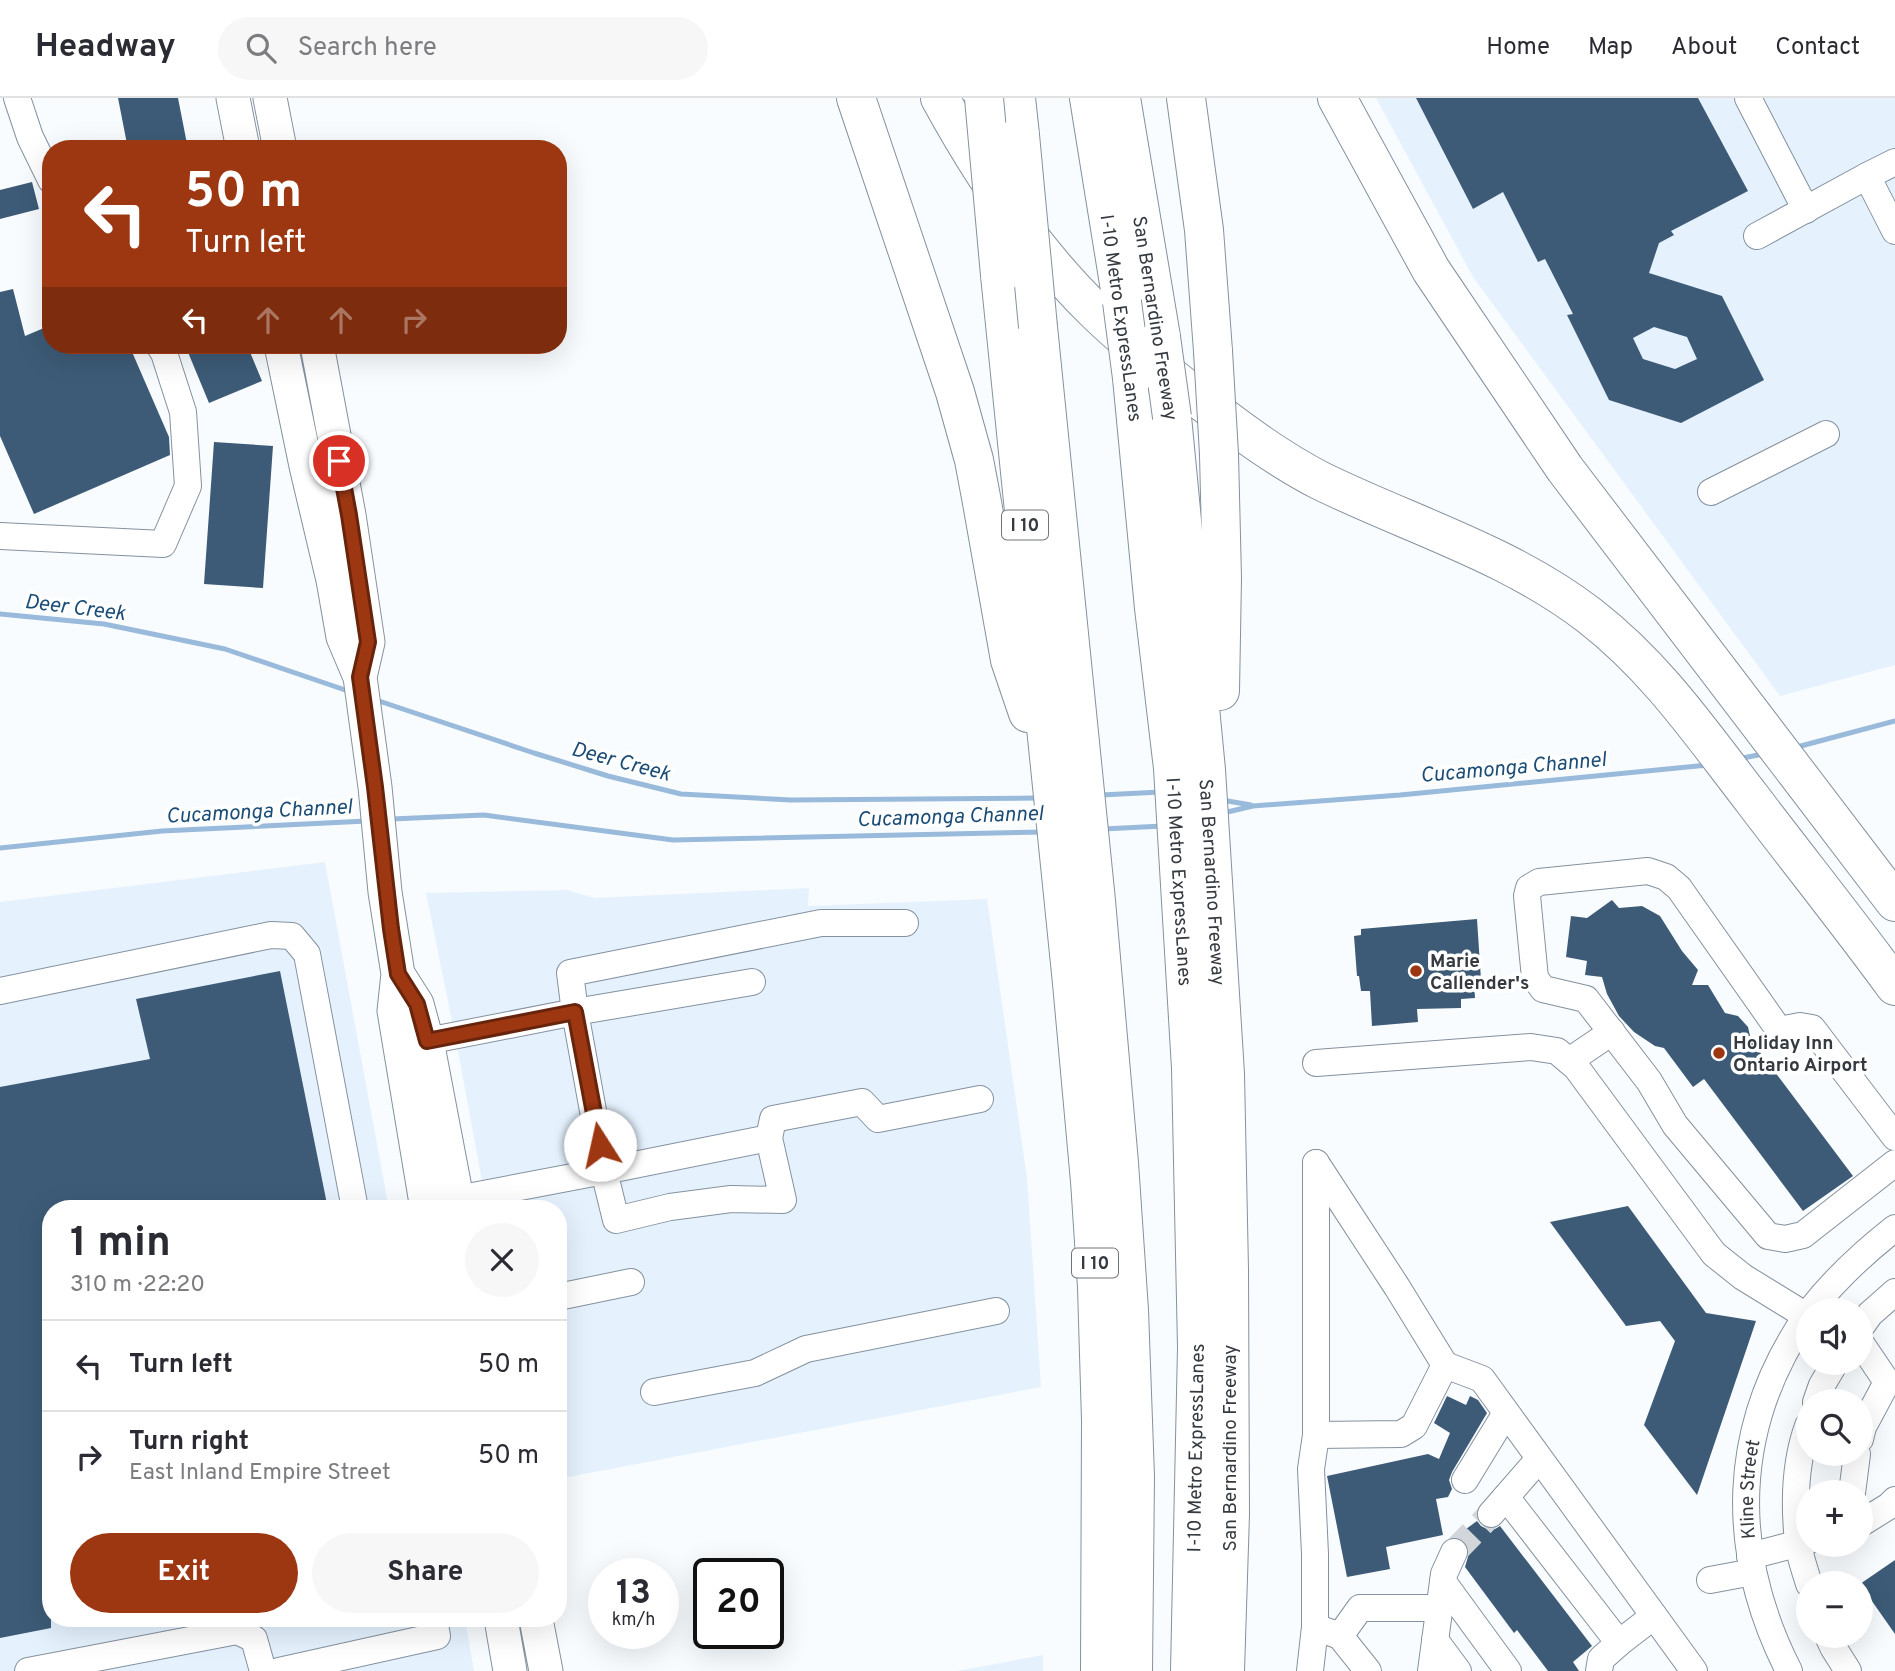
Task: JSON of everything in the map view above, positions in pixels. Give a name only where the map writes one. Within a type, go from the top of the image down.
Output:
[{"type":"highway","points":[[856,98],[955,392],[974,460],[1010,660],[1066,774]]},
{"type":"highway","points":[[940,98],[1000,196],[1052,264],[1098,314],[1150,359],[1239,430],[1318,479],[1520,571],[1588,615],[1640,660],[1699,728],[1895,986]]},
{"type":"highway","name":"I 10","points":[[984,98],[1000,275],[1075,856],[1097,1287],[1102,1522],[1100,1671]]},
{"type":"highway","name":"I-10 Metro ExpressLanes","points":[[1089,98],[1132,378],[1154,608],[1202,768]]},
{"type":"highway","name":"San Bernardino Freeway","points":[[1121,98],[1172,417],[1202,768],[1225,1086],[1230,1514],[1225,1671]]},
{"type":"highway","points":[[1186,98],[1204,230],[1219,454],[1222,578],[1220,702],[1202,768]]},
{"type":"highway","points":[[1337,98],[1431,270],[1565,469],[1895,902]]},
{"type":"highway","points":[[1018,116],[1038,327],[1066,774]]},
{"type":"highway","name":"I-10 Metro ExpressLanes","points":[[1190,1671],[1197,1347],[1191,1068],[1207,847]]},
{"type":"highway","points":[[1075,856],[1119,1163],[1129,1310],[1135,1477],[1133,1671]]},
{"type":"main road","points":[[233,98],[241,140]]},
{"type":"main road","points":[[270,98],[278,140]]},
{"type":"main road","points":[[283,354],[343,637],[360,677],[398,974],[394,1010],[446,1200]]},
{"type":"main road","points":[[319,354],[349,515],[368,642],[360,677]]},
{"type":"main road","points":[[398,974],[417,1004],[427,1041],[447,1200]]},
{"type":"main road","points":[[502,1627],[510,1671]]},
{"type":"main road","points":[[538,1627],[546,1671]]},
{"type":"street","points":[[17,98],[30,137],[42,162]]},
{"type":"street","points":[[1748,98],[1805,210]]},
{"type":"street","points":[[1757,236],[1895,162]]},
{"type":"street","points":[[1867,176],[1895,231]]},
{"type":"street","points":[[0,536],[163,544],[188,486],[183,412],[164,354]]},
{"type":"street","points":[[1711,492],[1826,434]]},
{"type":"street","points":[[1895,1137],[1812,1028],[1800,1026],[1779,1030],[1679,888],[1666,877],[1648,871],[1539,882],[1529,888],[1527,896],[1535,978],[1543,989],[1586,999],[1649,1081],[1675,1125],[1768,1236],[1785,1239],[1803,1235],[1895,1163]]},
{"type":"street","points":[[905,923],[821,923],[570,973],[604,1171],[616,1220],[670,1207],[731,1199],[783,1200],[769,1138],[773,1119],[862,1102],[878,1119],[980,1099]]},
{"type":"street","points":[[0,991],[271,935],[292,936],[307,954],[353,1200]]},
{"type":"street","points":[[661,956],[668,996]]},
{"type":"street","points":[[427,1041],[752,982]]},
{"type":"street","points":[[1569,1061],[1612,1032]]},
{"type":"street","points":[[1316,1063],[1531,1047],[1557,1051],[1576,1067],[1714,1254],[1743,1277],[1796,1307]]},
{"type":"street","points":[[475,1200],[769,1138]]},
{"type":"street","points":[[1310,1671],[1327,1631],[1315,1554],[1311,1469],[1315,1435],[1316,1163],[1445,1365],[1482,1380],[1654,1616],[1688,1669]]},
{"type":"street","name":"Kline Street","points":[[1820,1298],[1861,1255],[1895,1228]]},
{"type":"street","points":[[567,1295],[631,1282]]},
{"type":"street","points":[[1873,1311],[1895,1292]]},
{"type":"street","points":[[654,1392],[755,1373],[806,1349],[996,1311]]},
{"type":"street","name":"Kline Street","points":[[1789,1671],[1763,1612],[1747,1533],[1746,1489],[1751,1443],[1763,1397],[1783,1353],[1796,1333]]},
{"type":"street","points":[[1873,1361],[1891,1388],[1873,1413]]},
{"type":"street","points":[[1315,1435],[1401,1434],[1414,1426],[1445,1365]]},
{"type":"street","points":[[1465,1480],[1506,1413]]},
{"type":"street","points":[[1539,1459],[1499,1505],[1619,1643]]},
{"type":"street","points":[[1873,1516],[1895,1500]]},
{"type":"street","points":[[1710,1580],[1796,1545]]},
{"type":"street","points":[[1431,1671],[1444,1574],[1454,1552]]},
{"type":"street","points":[[1327,1631],[1360,1608],[1441,1595]]},
{"type":"street","points":[[1441,1595],[1508,1671]]},
{"type":"street","points":[[1599,1671],[1601,1659],[1654,1616]]},
{"type":"street","points":[[279,1671],[322,1666],[437,1636],[435,1627]]},
{"type":"street","points":[[28,1671],[237,1631],[254,1639],[263,1671]]},
{"type":"street","points":[[1327,1631],[1368,1671]]},
{"type":"street","points":[[1435,1640],[1458,1671]]},
{"type":"street","points":[[1834,1648],[1848,1671]]},
{"type":"shaded area","points":[[1376,98],[1895,98],[1895,665],[1780,696],[1473,277]]},
{"type":"shaded area","points":[[325,862],[387,1200],[42,1200],[42,1627],[466,1627],[474,1671],[0,1671],[0,902]]},
{"type":"shaded area","points":[[809,888],[808,906],[987,899],[1027,1178],[1041,1387],[567,1477],[567,1200],[485,1200],[426,893],[567,890],[594,898]]},
{"type":"shaded area","points":[[1043,1655],[1043,1671],[957,1671]]},
{"type":"building","points":[[118,98],[178,98],[186,140],[126,140]]},
{"type":"building","points":[[1416,98],[1698,98],[1748,191],[1671,231],[1674,235],[1659,243],[1649,273],[1722,296],[1764,380],[1681,423],[1609,400],[1567,315],[1573,314],[1545,259],[1538,262],[1503,192],[1473,209]],"holes":[[[1654,327],[1687,337],[1697,359],[1675,369],[1643,359],[1633,338]]]},
{"type":"building","points":[[32,182],[39,209],[0,219],[0,190]]},
{"type":"building","points":[[13,289],[25,336],[42,329],[42,354],[133,354],[169,437],[170,455],[34,514],[0,436],[0,292]]},
{"type":"building","points":[[189,354],[251,354],[262,381],[209,403]]},
{"type":"building","points":[[214,442],[273,446],[263,588],[204,584]]},
{"type":"building","name":"Holiday Inn Ontario Airport","points":[[1612,900],[1619,908],[1642,906],[1660,916],[1682,951],[1698,970],[1692,985],[1708,985],[1725,1013],[1738,1016],[1748,1027],[1751,1040],[1853,1176],[1803,1211],[1704,1079],[1693,1087],[1664,1048],[1655,1046],[1634,1032],[1619,1016],[1607,994],[1602,977],[1585,975],[1587,961],[1566,957],[1571,916],[1587,918]]},
{"type":"building","name":"Marie Callender's","points":[[1477,919],[1481,980],[1474,980],[1475,998],[1461,999],[1461,1008],[1417,1009],[1418,1022],[1372,1026],[1370,991],[1361,991],[1357,976],[1354,936],[1361,935],[1361,929]]},
{"type":"building","points":[[280,971],[326,1200],[42,1200],[42,1627],[51,1628],[0,1638],[0,1087],[150,1059],[136,999]]},
{"type":"building","points":[[1628,1206],[1706,1313],[1756,1321],[1697,1495],[1644,1425],[1675,1341],[1660,1321],[1626,1326],[1550,1222]]},
{"type":"building","points":[[1447,1396],[1466,1405],[1470,1396],[1478,1400],[1487,1413],[1452,1472],[1449,1480],[1452,1489],[1448,1497],[1436,1499],[1443,1535],[1386,1547],[1390,1569],[1347,1577],[1327,1476],[1428,1454],[1439,1459],[1450,1433],[1434,1423]]},
{"type":"building","points":[[1477,1521],[1487,1529],[1500,1526],[1592,1646],[1573,1662],[1579,1671],[1548,1671],[1517,1630],[1514,1633],[1465,1567],[1470,1550],[1466,1542],[1455,1537]]},
{"type":"building","points":[[1895,1560],[1895,1634],[1873,1603],[1873,1575]]},
{"type":"waterway","name":"Deer Creek","points":[[0,614],[104,624],[225,649],[351,692]]},
{"type":"waterway","name":"Deer Creek","points":[[373,699],[608,776],[681,794],[791,800],[1038,798]]},
{"type":"waterway","name":"Cucamonga Channel","points":[[1797,747],[1895,721]]},
{"type":"waterway","name":"Cucamonga Channel","points":[[1738,759],[1763,754]]},
{"type":"waterway","name":"Cucamonga Channel","points":[[1223,813],[1253,806],[1400,795],[1708,765]]},
{"type":"waterway","name":"Deer Creek","points":[[1101,795],[1161,792]]},
{"type":"waterway","name":"Deer Creek","points":[[1222,800],[1251,805]]},
{"type":"waterway","name":"Cucamonga Channel","points":[[391,819],[484,815],[673,840],[1044,832]]},
{"type":"waterway","name":"Cucamonga Channel","points":[[0,848],[162,831],[367,821]]},
{"type":"waterway","name":"Cucamonga Channel","points":[[1103,829],[1163,826]]},
{"type":"tunnel","points":[[1454,1552],[1491,1514]]},
{"type":"place","name":"Marie Callender's","points":[[1416,971]]},
{"type":"place","name":"Holiday Inn Ontario Airport","points":[[1719,1053]]},
{"type":"route","points":[[339,461],[368,642],[360,677],[375,787],[385,892],[398,974],[417,1004],[427,1041],[575,1012],[600,1145]]}]
